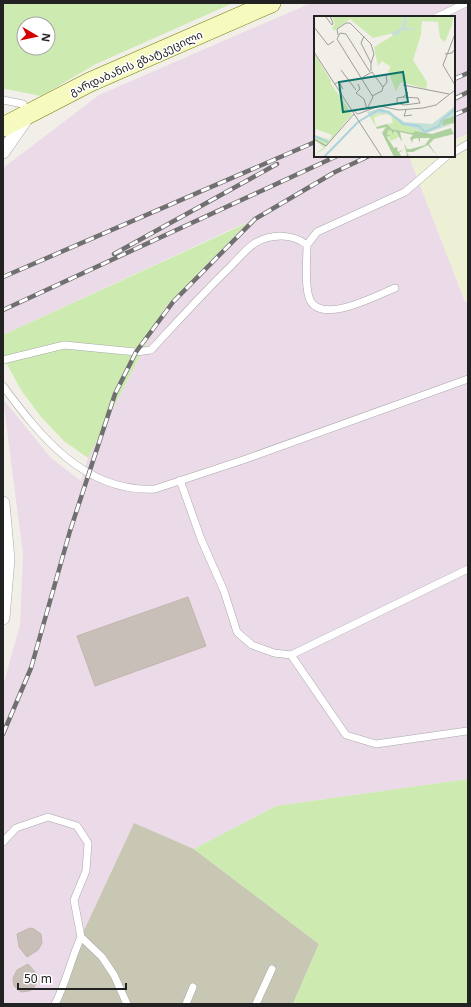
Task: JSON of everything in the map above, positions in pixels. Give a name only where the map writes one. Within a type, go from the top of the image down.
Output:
[{"type":"main road","name":"გარდაბანის გზატკეცილი","points":[[3,127],[90,82],[272,3]]},
{"type":"street","points":[[3,152],[28,115]]},
{"type":"street","points":[[3,503],[8,559],[3,618]]},
{"type":"lane","points":[[439,16],[466,3]]},
{"type":"lane","points":[[3,100],[23,104],[28,115]]},
{"type":"lane","points":[[455,151],[468,144]]},
{"type":"lane","points":[[395,288],[339,310],[327,310],[316,307],[310,301],[308,290],[306,245],[317,232],[405,192],[446,157]]},
{"type":"lane","points":[[3,360],[64,345],[136,352],[151,350],[205,291],[254,244],[268,238],[278,236],[299,239],[306,245]]},
{"type":"lane","points":[[3,386],[35,428],[75,465],[89,474],[127,488],[140,490],[154,489],[253,457],[468,379]]},
{"type":"lane","points":[[180,480],[201,539],[224,591],[238,632],[252,645],[274,653],[291,655],[468,569]]},
{"type":"lane","points":[[291,655],[346,735],[376,744],[467,731]]},
{"type":"lane","points":[[3,842],[16,828],[48,817],[77,826],[88,843],[86,871],[74,900],[81,937],[73,956],[62,991],[55,1004]]},
{"type":"lane","points":[[81,937],[102,957],[114,975],[127,1004]]},
{"type":"lane","points":[[256,1004],[272,969]]},
{"type":"lane","points":[[186,1004],[193,987]]},
{"type":"shaded area","points":[[311,3],[468,3],[468,134],[455,140],[455,16],[314,16],[314,157],[414,157],[410,159],[465,301],[468,300],[468,779],[276,806],[194,849],[134,823],[60,982],[58,1004],[3,1004],[3,686],[20,625],[23,554],[3,399],[51,458],[81,481],[88,458],[165,307],[245,223],[3,335],[3,168],[99,95]]},
{"type":"shaded area","points":[[468,134],[468,300],[465,302],[410,159],[414,157],[455,157],[455,140]]},
{"type":"shaded area","points":[[134,823],[194,849],[319,944],[293,1004],[58,1004],[60,982]]},
{"type":"green space","points":[[3,3],[233,3],[96,64],[41,96],[6,89],[3,90]]},
{"type":"green space","points":[[247,223],[165,307],[88,458],[64,441],[41,417],[21,390],[3,357],[3,335]]},
{"type":"green space","points":[[468,779],[468,1004],[293,1004],[319,944],[194,849],[276,806]]},
{"type":"building","points":[[188,597],[206,646],[95,686],[77,636]]},
{"type":"building","points":[[30,928],[41,934],[42,943],[38,950],[27,957],[19,947],[17,934]]},
{"type":"building","points":[[28,964],[36,973],[37,982],[33,989],[21,992],[14,986],[13,978],[17,970]]},
{"type":"railway","points":[[455,79],[468,73]]},
{"type":"railway","points":[[455,98],[468,92]]},
{"type":"railway","points":[[455,115],[468,109]]},
{"type":"railway","points":[[3,277],[314,142]]},
{"type":"railway","points":[[3,310],[335,157]]},
{"type":"railway","points":[[3,734],[31,668],[70,531],[115,394],[136,352],[173,302],[255,219],[335,172],[367,157]]},
{"type":"railway","points":[[114,254],[277,164]]}]
